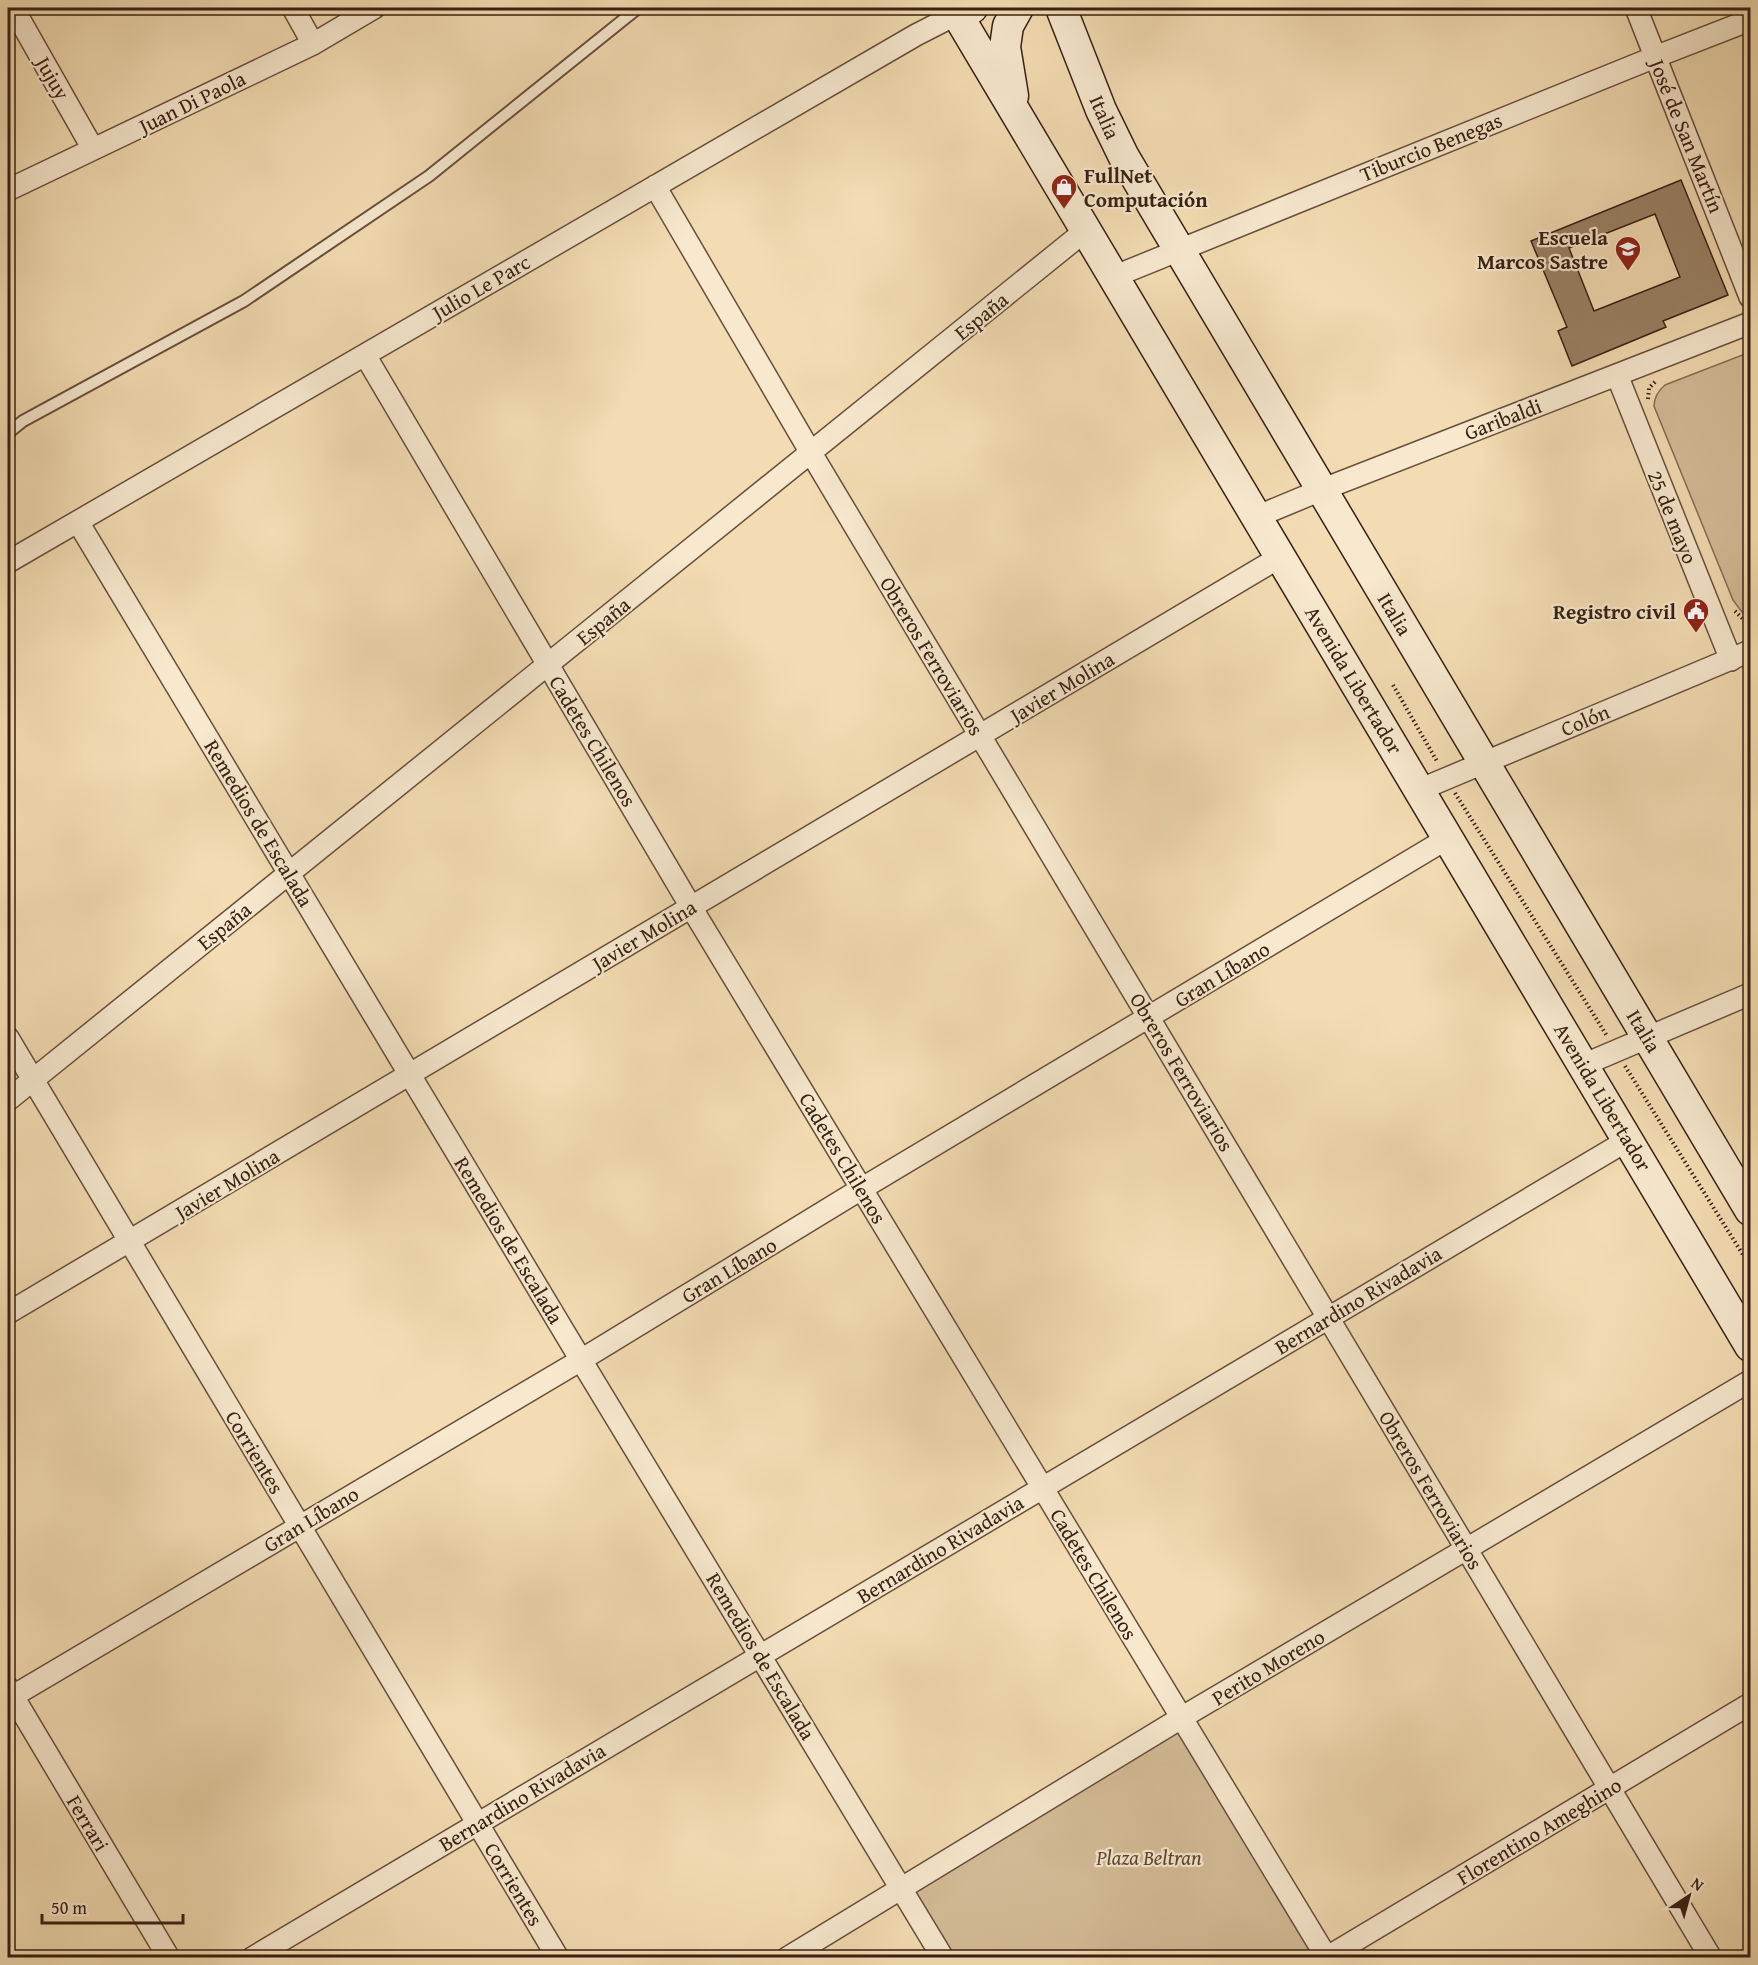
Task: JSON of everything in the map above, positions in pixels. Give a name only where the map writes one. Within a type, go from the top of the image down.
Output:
[{"type":"main road","points":[[1016,114],[1005,47],[1008,26],[1018,8]]},
{"type":"main road","name":"Italia","points":[[1061,8],[1111,133],[1750,1210]]},
{"type":"main road","name":"Avenida Libertador","points":[[961,10],[1016,114],[1085,231],[1750,1346]]},
{"type":"street","name":"Jujuy","points":[[13,8],[93,149]]},
{"type":"street","points":[[293,8],[314,44]]},
{"type":"street","name":"Juan Di Paola","points":[[8,190],[314,44],[374,8]]},
{"type":"street","name":"José de San Martín","points":[[1636,8],[1750,297]]},
{"type":"street","name":"Julio Le Parc","points":[[8,562],[961,10]]},
{"type":"street","name":"Tiburcio Benegas","points":[[1113,277],[1750,20]]},
{"type":"street","name":"Obreros Ferroviarios","points":[[655,186],[811,453],[1711,1958]]},
{"type":"street","name":"España","points":[[8,1100],[1085,231]]},
{"type":"street","name":"Garibaldi","points":[[1256,517],[1750,323]]},
{"type":"street","name":"Cadetes Chilenos","points":[[364,355],[691,907],[1327,1957]]},
{"type":"street","name":"25 de mayo","points":[[1617,375],[1731,660]]},
{"type":"street","name":"Remedios de Escalada","points":[[78,522],[580,1360],[943,1958]]},
{"type":"street","name":"Javier Molina","points":[[8,1313],[1280,557]]},
{"type":"street","name":"Colón","points":[[1419,790],[1750,651]]},
{"type":"street","name":"Gran Líbano","points":[[9,1694],[300,1526],[580,1360],[1448,838]]},
{"type":"street","points":[[1583,1065],[1750,994]]},
{"type":"street","name":"Corrientes","points":[[8,1038],[558,1958]]},
{"type":"street","name":"Bernardino Rivadavia","points":[[252,1958],[1628,1140]]},
{"type":"street","name":"Perito Moreno","points":[[787,1958],[1181,1718],[1750,1380]]},
{"type":"street","name":"Ferrari","points":[[9,1694],[169,1958]]},
{"type":"street","name":"Florentino Ameghino","points":[[1327,1957],[1750,1704]]},
{"type":"lane","points":[[8,433],[23,420],[244,301],[429,176],[638,8]]},
{"type":"path","points":[[1652,409],[1648,398],[1649,388],[1657,380]]},
{"type":"path","points":[[1731,602],[1735,613],[1750,623]]},
{"type":"path","points":[[1393,685],[1477,831],[1750,1266]]},
{"type":"green space","points":[[1750,352],[1750,617],[1742,612],[1733,600],[1654,406],[1657,394],[1665,385]]},
{"type":"green space","name":"Plaza Beltran","points":[[1181,1718],[1326,1958],[943,1957],[902,1890]]},
{"type":"building","name":"Escuela Marcos Sastre","points":[[1681,180],[1728,295],[1663,321],[1666,327],[1572,366],[1558,331],[1567,327],[1531,241]],"holes":[[[1655,214],[1680,277],[1594,311],[1569,248]]]},
{"type":"place","name":"FullNet Computación","points":[[1064,210]]},
{"type":"place","name":"Escuela Marcos Sastre","points":[[1628,272]]},
{"type":"place","name":"Registro civil","points":[[1696,634]]}]
